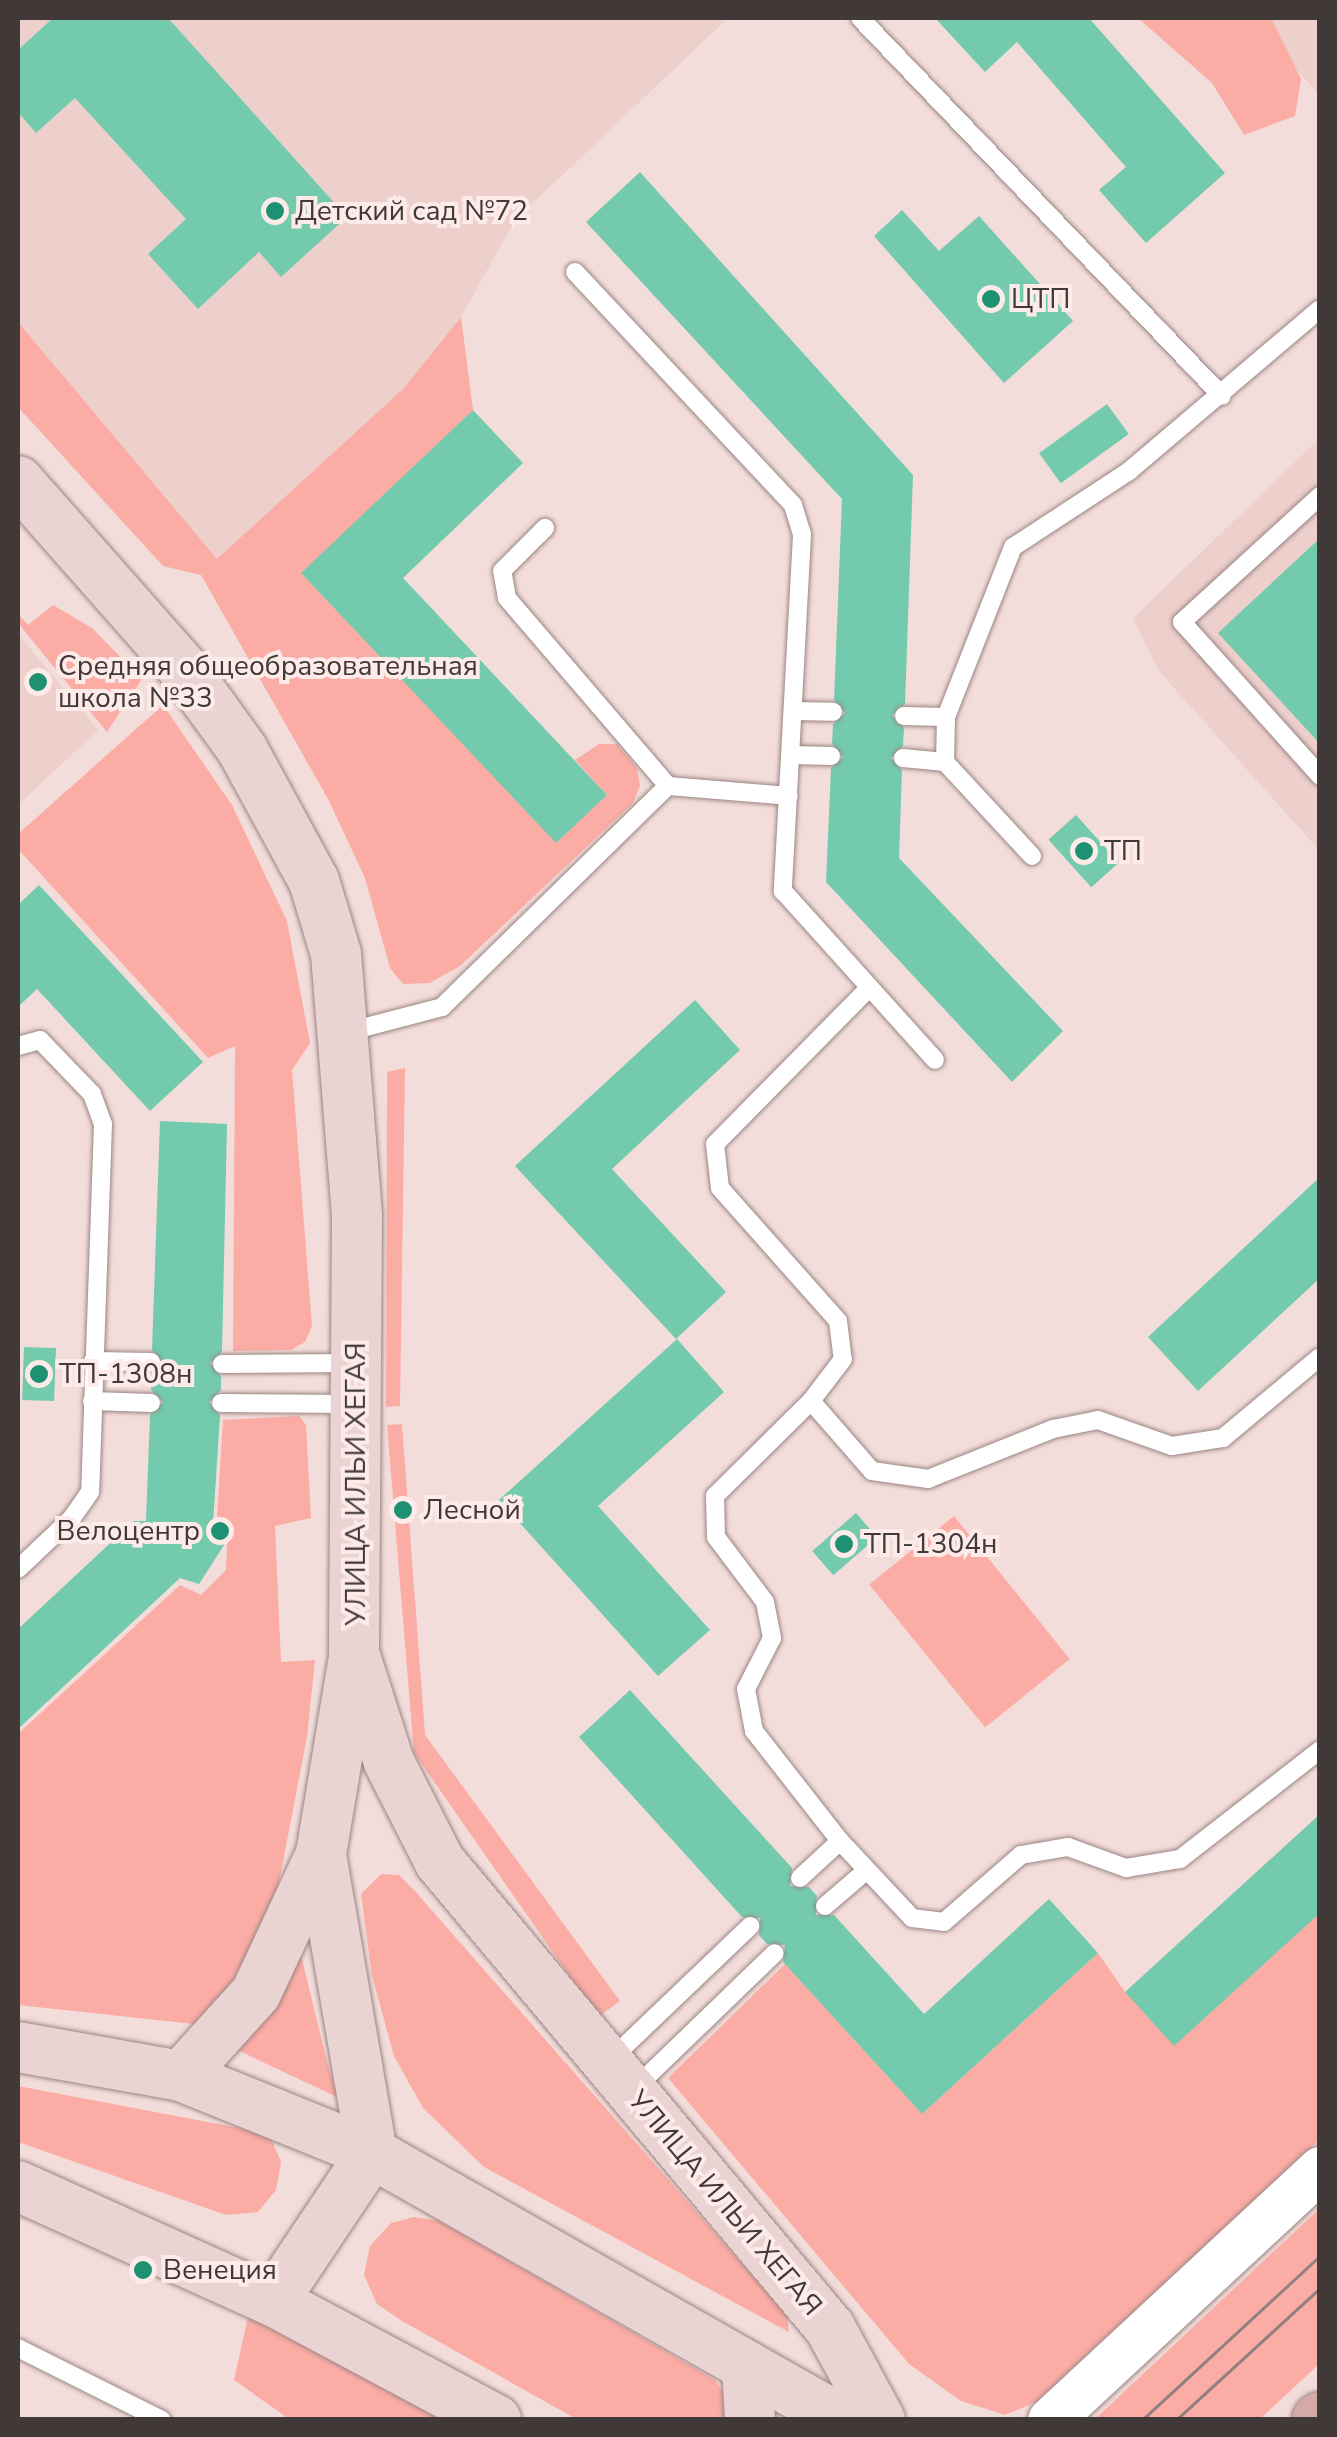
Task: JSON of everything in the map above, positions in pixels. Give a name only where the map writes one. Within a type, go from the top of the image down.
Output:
[{"type":"main road","name":"УЛИЦА ИЛЬИ ХЕГАЯ","points":[[18,481],[184,669],[277,807],[314,881],[336,954],[346,1032],[357,1384],[354,1653],[389,1762],[440,1862],[830,2328],[880,2420]]},
{"type":"main road","points":[[181,2076],[256,1994],[321,1854],[354,1653]]},
{"type":"main road","points":[[273,2301],[372,2153],[321,1854]]},
{"type":"main road","points":[[18,2047],[181,2076],[372,2153],[842,2420]]},
{"type":"main road","points":[[18,2186],[273,2301],[496,2420]]},
{"type":"main road","points":[[747,2366],[750,2420]]},
{"type":"street","points":[[1050,2420],[1320,2169]]},
{"type":"lane","points":[[860,18],[1222,396]]},
{"type":"lane","points":[[574,272],[793,504],[802,535],[783,891],[935,1060]]},
{"type":"lane","points":[[945,762],[946,716],[1013,547],[1130,471],[1320,309]]},
{"type":"lane","points":[[1320,496],[1182,622],[1320,776]]},
{"type":"lane","points":[[545,528],[502,572],[507,598],[668,786],[788,796]]},
{"type":"lane","points":[[794,711],[833,712]]},
{"type":"lane","points":[[904,716],[946,716]]},
{"type":"lane","points":[[791,755],[831,756]]},
{"type":"lane","points":[[902,758],[945,762],[1032,856]]},
{"type":"lane","points":[[346,1032],[442,1006],[668,786]]},
{"type":"lane","points":[[870,988],[715,1144],[720,1188],[838,1322],[843,1358],[811,1401],[715,1496],[716,1537],[765,1602],[772,1638],[746,1689],[754,1731],[840,1841],[912,1918],[944,1922],[1021,1855],[1068,1848],[1126,1868],[1180,1859],[1320,1750]]},
{"type":"lane","points":[[18,1046],[40,1040],[92,1094],[103,1124],[90,1492],[72,1518],[18,1569]]},
{"type":"lane","points":[[94,1360],[152,1362]]},
{"type":"lane","points":[[222,1364],[357,1384]]},
{"type":"lane","points":[[811,1401],[872,1471],[928,1479],[1052,1429],[1098,1420],[1172,1446],[1223,1438],[1317,1365]]},
{"type":"lane","points":[[221,1404],[357,1384]]},
{"type":"lane","points":[[92,1401],[151,1402]]},
{"type":"lane","points":[[800,1878],[840,1841]]},
{"type":"lane","points":[[825,1906],[867,1870]]},
{"type":"lane","points":[[619,2077],[750,1926]]},
{"type":"lane","points":[[619,2077],[775,1954]]},
{"type":"lane","points":[[18,2348],[162,2420]]},
{"type":"shaded area","points":[[18,18],[728,18],[515,220],[461,317],[404,388],[216,560],[18,322]]},
{"type":"shaded area","points":[[1138,18],[1271,18],[1301,79],[1295,116],[1244,135],[1212,83]]},
{"type":"shaded area","points":[[1248,18],[1319,18],[1319,94]]},
{"type":"shaded area","points":[[461,317],[473,410],[302,574],[556,842],[607,795],[575,760],[599,744],[617,744],[637,768],[640,786],[633,803],[460,966],[430,983],[403,984],[390,968],[365,878],[328,799],[201,575],[163,566],[18,407],[18,322],[217,559],[404,388]]},
{"type":"shaded area","points":[[1319,439],[1319,850],[1158,670],[1133,618]]},
{"type":"shaded area","points":[[53,605],[92,628],[142,679],[107,732],[18,623],[18,614],[28,625]]},
{"type":"shaded area","name":"Средняя общеобразовательная школа №33","points":[[18,634],[98,730],[18,805]]},
{"type":"shaded area","points":[[163,705],[232,805],[287,921],[310,1043],[292,1070],[312,1326],[305,1342],[291,1350],[233,1351],[235,1046],[208,1058],[18,849],[18,834]]},
{"type":"shaded area","points":[[405,1068],[400,1406],[386,1407],[387,1072]]},
{"type":"shaded area","points":[[299,1416],[306,1425],[311,1518],[275,1526],[281,1662],[315,1660],[307,1737],[277,1893],[226,2007],[194,2024],[18,2005],[18,1734],[180,1585],[201,1595],[226,1570],[228,1520],[217,1517],[223,1420]]},
{"type":"shaded area","points":[[402,1424],[425,1735],[620,2001],[598,2017],[414,1753],[387,1425]]},
{"type":"shaded area","points":[[954,1516],[1070,1659],[985,1728],[869,1585]]},
{"type":"shaded area","points":[[381,1874],[399,1875],[414,1890],[787,2315],[789,2332],[484,2167],[423,2108],[394,2056],[372,1976],[361,1894]]},
{"type":"shaded area","points":[[1319,1913],[1319,2140],[1036,2402],[1005,2415],[961,2401],[909,2364],[668,2078],[785,1964],[922,2114],[1098,1953],[1125,1992]]},
{"type":"shaded area","points":[[301,1955],[339,2098],[233,2048],[269,2016]]},
{"type":"shaded area","points":[[18,2086],[250,2130],[271,2139],[281,2162],[276,2190],[258,2212],[226,2215],[18,2142]]},
{"type":"shaded area","points":[[1319,2209],[1319,2364],[1260,2419],[1095,2419]]},
{"type":"shaded area","points":[[414,2217],[440,2221],[715,2380],[732,2406],[728,2419],[576,2419],[402,2321],[377,2304],[364,2275],[370,2246],[391,2223]]},
{"type":"shaded area","points":[[248,2317],[276,2328],[442,2419],[289,2419],[234,2380]]},
{"type":"building","points":[[53,18],[168,18],[347,217],[281,277],[259,252],[198,309],[148,254],[186,219],[75,98],[36,133],[18,112],[18,50]]},
{"type":"building","points":[[935,18],[1089,18],[1225,173],[1146,243],[1099,190],[1126,167],[1017,42],[985,72]]},
{"type":"building","points":[[640,172],[913,475],[905,704],[892,715],[904,728],[903,746],[891,758],[902,770],[899,858],[1063,1031],[1012,1082],[826,882],[831,768],[843,757],[832,744],[833,724],[845,713],[834,700],[842,499],[586,222]]},
{"type":"building","name":"ЦТП","points":[[902,210],[939,251],[979,216],[1073,321],[1004,383],[874,236]]},
{"type":"building","points":[[1107,404],[1129,434],[1061,483],[1039,453]]},
{"type":"building","points":[[473,410],[523,463],[403,578],[607,795],[556,843],[301,573]]},
{"type":"building","points":[[1320,538],[1320,744],[1218,633]]},
{"type":"building","name":"ТП","points":[[1076,815],[1119,863],[1091,887],[1049,840]]},
{"type":"building","points":[[39,885],[203,1062],[150,1111],[37,989],[18,1007],[18,905]]},
{"type":"building","points":[[695,1000],[740,1050],[612,1169],[726,1292],[676,1339],[515,1166]]},
{"type":"building","points":[[160,1121],[227,1124],[222,1352],[210,1363],[221,1376],[221,1390],[209,1402],[220,1415],[213,1524],[223,1525],[224,1545],[199,1584],[180,1578],[18,1729],[18,1629],[134,1521],[146,1521],[150,1415],[163,1402],[151,1390],[151,1374],[163,1363],[152,1350]]},
{"type":"building","points":[[1320,1177],[1320,1278],[1198,1391],[1148,1337]]},
{"type":"building","points":[[677,1339],[724,1392],[598,1506],[710,1630],[658,1676],[499,1500]]},
{"type":"building","name":"ТП-1308н","points":[[24,1347],[56,1348],[54,1401],[22,1400]]},
{"type":"building","name":"ТП-1304н","points":[[856,1513],[877,1537],[833,1575],[812,1551]]},
{"type":"building","points":[[630,1690],[792,1868],[790,1886],[809,1887],[817,1896],[816,1915],[834,1915],[924,2014],[1049,1899],[1098,1953],[922,2114],[783,1962],[785,1945],[767,1944],[759,1935],[760,1918],[742,1917],[579,1737]]},
{"type":"building","points":[[1320,1814],[1320,1913],[1174,2046],[1125,1992]]},
{"type":"tram line","points":[[1142,2420],[1320,2256]]},
{"type":"tram line","points":[[1176,2420],[1320,2288]]},
{"type":"place","name":"Детский сад №72","points":[[275,211]]},
{"type":"place","name":"ЦТП","points":[[991,299]]},
{"type":"place","name":"Средняя общеобразовательная школа №33","points":[[38,682]]},
{"type":"place","name":"ТП","points":[[1084,851]]},
{"type":"place","name":"ТП-1308н","points":[[39,1374]]},
{"type":"place","name":"Лесной","points":[[403,1510]]},
{"type":"place","name":"Велоцентр","points":[[220,1531]]},
{"type":"place","name":"ТП-1304н","points":[[844,1544]]},
{"type":"place","name":"Венеция","points":[[143,2270]]}]
